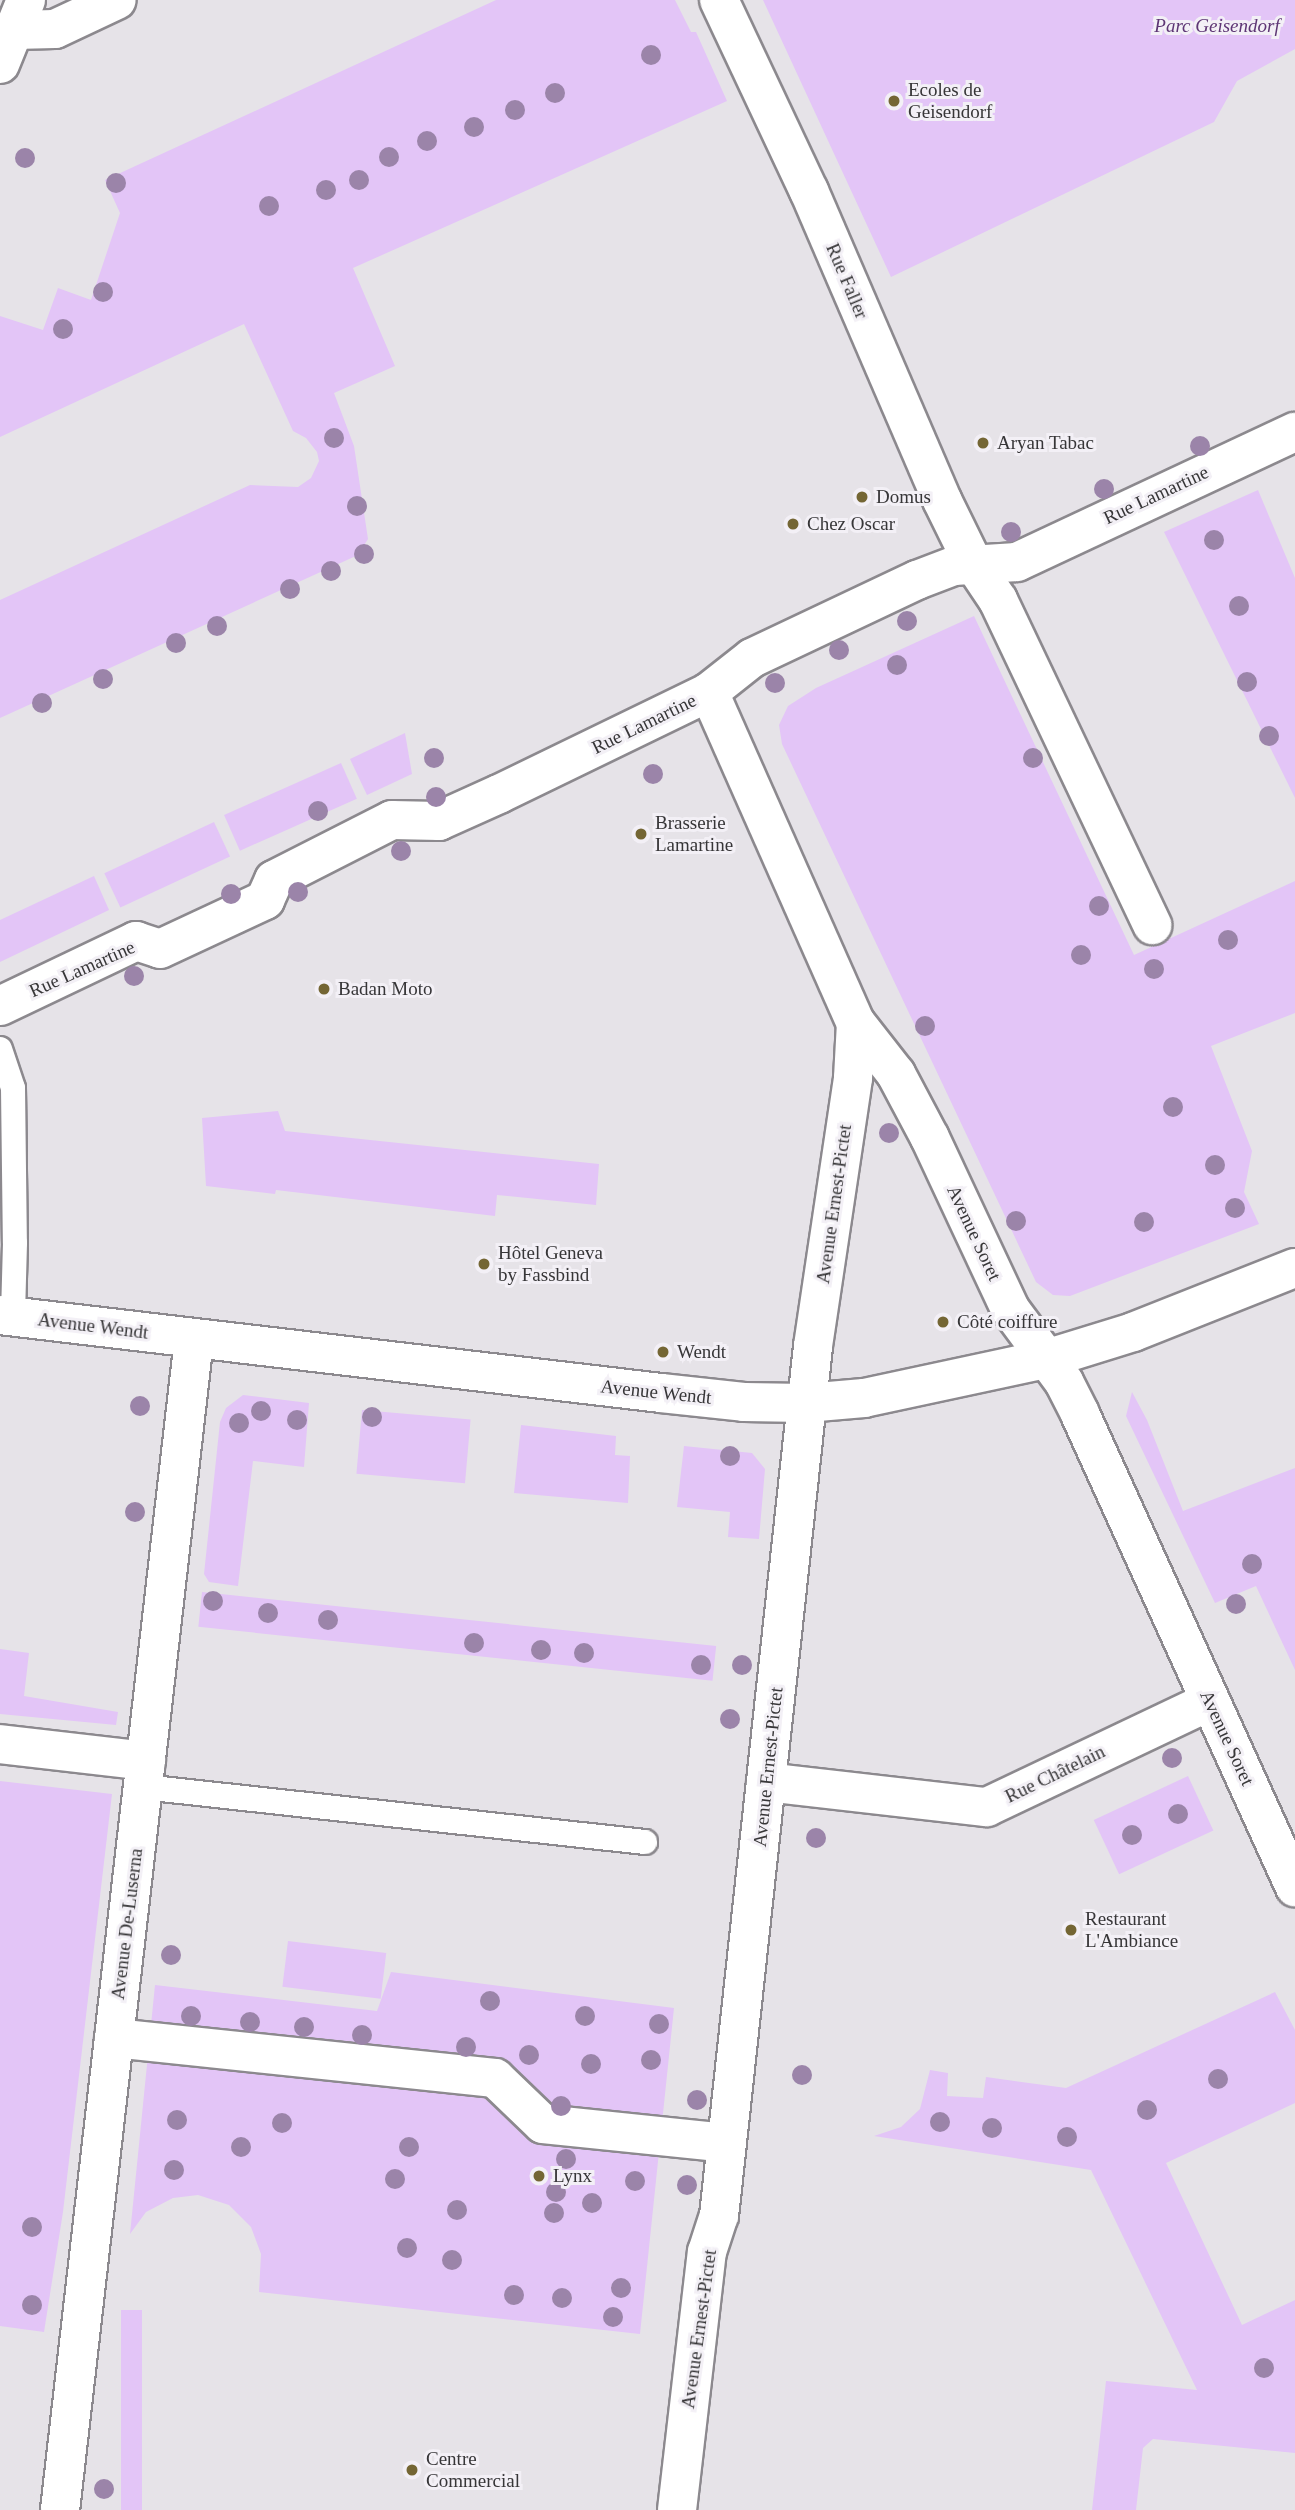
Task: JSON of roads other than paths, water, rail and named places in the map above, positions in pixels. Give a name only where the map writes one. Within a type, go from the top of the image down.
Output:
[{"type":"street","points":[[13,31],[55,29],[117,0]]},
{"type":"street","name":"Rue Faller","points":[[719,0],[808,191],[877,353],[973,563],[999,600],[1152,925]]},
{"type":"street","name":"Rue Lamartine","points":[[0,1006],[136,941],[160,949],[265,900],[274,880],[392,820],[439,821],[709,692],[752,658],[917,580],[954,566],[1017,562],[1295,432]]},
{"type":"street","name":"Avenue Soret","points":[[709,692],[856,1023],[895,1074],[930,1138],[1010,1309],[1064,1382],[1080,1414],[1295,1887]]},
{"type":"street","name":"Avenue Ernest-Pictet","points":[[677,2510],[707,2252],[719,2216],[806,1403],[853,1078],[856,1023]]},
{"type":"street","name":"Avenue Wendt","points":[[6,1316],[733,1400],[806,1403],[864,1398],[1046,1359],[1156,1324],[1295,1268]]},
{"type":"street","name":"Avenue De-Luserna","points":[[60,2510],[194,1339]]},
{"type":"street","name":"Rue Châtelain","points":[[766,1782],[987,1807],[1210,1700]]},
{"type":"street","points":[[0,1744],[145,1774]]},
{"type":"street","points":[[114,2038],[495,2078],[543,2124],[726,2143]]},
{"type":"lane","points":[[0,1049],[13,1088],[6,1316]]},
{"type":"lane","points":[[145,1774],[645,1842]]},
{"type":"place","name":"Ecoles de Geisendorf","points":[[894,101]]},
{"type":"place","name":"Aryan Tabac","points":[[983,443]]},
{"type":"place","name":"Domus","points":[[862,497]]},
{"type":"place","name":"Chez Oscar","points":[[793,524]]},
{"type":"place","name":"Brasserie Lamartine","points":[[641,834]]},
{"type":"place","name":"Badan Moto","points":[[324,989]]},
{"type":"place","name":"Hôtel Geneva by Fassbind","points":[[484,1264]]},
{"type":"place","name":"Côté coiffure","points":[[943,1322]]},
{"type":"place","name":"Wendt","points":[[663,1352]]},
{"type":"place","name":"Restaurant L'Ambiance","points":[[1071,1930]]},
{"type":"place","name":"Lynx","points":[[539,2176]]},
{"type":"place","name":"Centre Commercial","points":[[412,2470]]},
{"type":"park label","name":"Parc Geisendorf","points":[[1217,26]]}]
